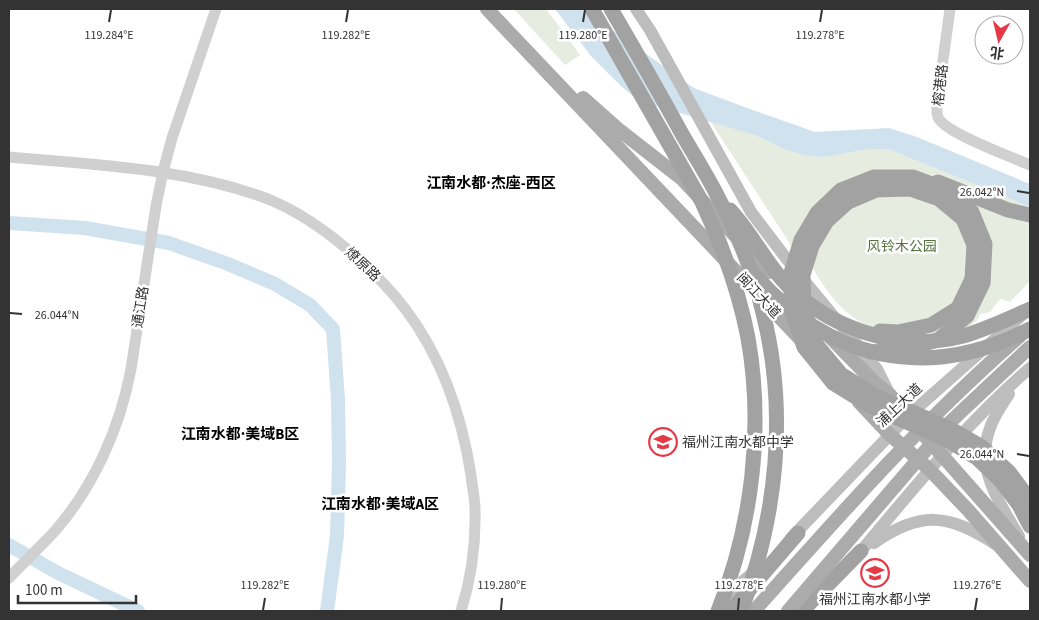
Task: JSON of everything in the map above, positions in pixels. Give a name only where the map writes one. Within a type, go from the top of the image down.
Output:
[{"type":"highway","points":[[592,9],[702,202],[716,232],[743,315],[748,340],[754,395],[752,471],[745,519],[731,573],[718,611]]},
{"type":"highway","points":[[611,9],[718,196],[745,258],[769,338],[775,392],[776,444],[771,497],[760,550],[740,611]]},
{"type":"highway","points":[[871,352],[902,350],[938,340],[967,316],[984,283],[985,244],[972,212],[945,188],[913,177]]},
{"type":"highway","points":[[1030,216],[1008,210],[942,183],[913,177],[874,178],[841,190],[817,213],[801,240],[791,273],[792,309],[804,347],[832,383],[872,407],[946,439],[977,458],[1000,480],[1019,505],[1030,526]]},
{"type":"highway","points":[[847,328],[898,332],[931,325],[958,308],[972,278],[974,246],[963,219],[939,199],[910,189],[876,190],[848,202],[827,221],[812,246],[803,275],[804,309],[816,344],[841,374],[876,396],[950,428],[982,447],[1009,472],[1030,500]]},
{"type":"highway","points":[[718,196],[737,217],[780,277],[815,308],[847,328],[895,339],[938,340],[962,336],[988,328],[1030,308]]},
{"type":"highway","points":[[702,202],[747,266],[787,309],[827,336],[849,346],[871,352],[914,358],[938,358],[965,354],[990,347],[1030,328]]},
{"type":"highway","points":[[731,611],[798,532]]},
{"type":"highway","points":[[802,611],[861,552]]},
{"type":"main road","name":"闽江大道","points":[[487,9],[889,434],[929,469],[1030,581]]},
{"type":"main road","name":"闽江大道","points":[[497,9],[584,99],[618,129],[682,179],[874,382],[890,394],[1029,554]]},
{"type":"main road","points":[[636,9],[650,30],[751,212],[789,262],[847,328],[877,370],[890,394]]},
{"type":"main road","points":[[682,179],[789,262]]},
{"type":"main road","name":"浦上大道","points":[[718,611],[742,581],[798,532],[889,434],[1030,308]]},
{"type":"main road","points":[[847,328],[871,342],[905,349],[949,350],[989,344]]},
{"type":"main road","points":[[754,611],[840,515],[976,375],[1030,328]]},
{"type":"main road","points":[[788,611],[948,424],[1030,347]]},
{"type":"main road","points":[[809,611],[861,552],[929,469],[1030,368]]},
{"type":"main road","points":[[1019,378],[989,429],[986,440],[985,460],[994,493],[1029,554]]},
{"type":"main road","points":[[861,552],[890,531],[905,524],[923,520],[955,523],[971,529],[1003,549]]},
{"type":"street","name":"通江路","points":[[9,578],[55,531],[82,495],[118,421],[126,397],[131,370],[163,172],[172,138],[216,9]]},
{"type":"street","name":"榕港路","points":[[950,9],[937,104],[939,119],[952,131],[1030,165]]},
{"type":"street","name":"燎原路","points":[[9,157],[163,172],[200,179],[240,190],[269,200],[296,213],[325,231],[376,275],[407,311],[429,348],[459,417],[467,450],[475,508],[475,529],[469,577],[462,611]]},
{"type":"green space","points":[[514,9],[546,9],[580,55],[565,65]]},
{"type":"green space","name":"风铃木公园","points":[[710,121],[755,135],[786,150],[804,155],[832,156],[862,150],[888,149],[1030,207],[1030,281],[1010,302],[1000,299],[990,312],[980,314],[975,322],[965,328],[936,333],[920,333],[891,331],[863,323],[838,304],[804,254],[798,256]]},
{"type":"water","points":[[555,9],[583,9],[694,88],[747,108],[815,132],[889,128],[917,137],[1030,184],[1030,207],[888,149],[862,150],[818,157],[804,155],[786,150],[755,135],[639,101],[591,56]]},
{"type":"waterway","points":[[9,223],[85,228],[169,243],[228,264],[275,284],[310,305],[333,329],[338,400],[339,463],[337,536],[327,611]]},
{"type":"waterway","points":[[9,545],[58,573],[138,611]]},
{"type":"place","name":"福州江南水都中学","points":[[663,442]]},
{"type":"place","name":"福州江南水都小学","points":[[875,573]]},
{"type":"district","name":"江南水都·杰座-西区","points":[[491,183]]},
{"type":"district","name":"江南水都·美域B区","points":[[240,434]]},
{"type":"district","name":"江南水都·美域A区","points":[[380,504]]}]
